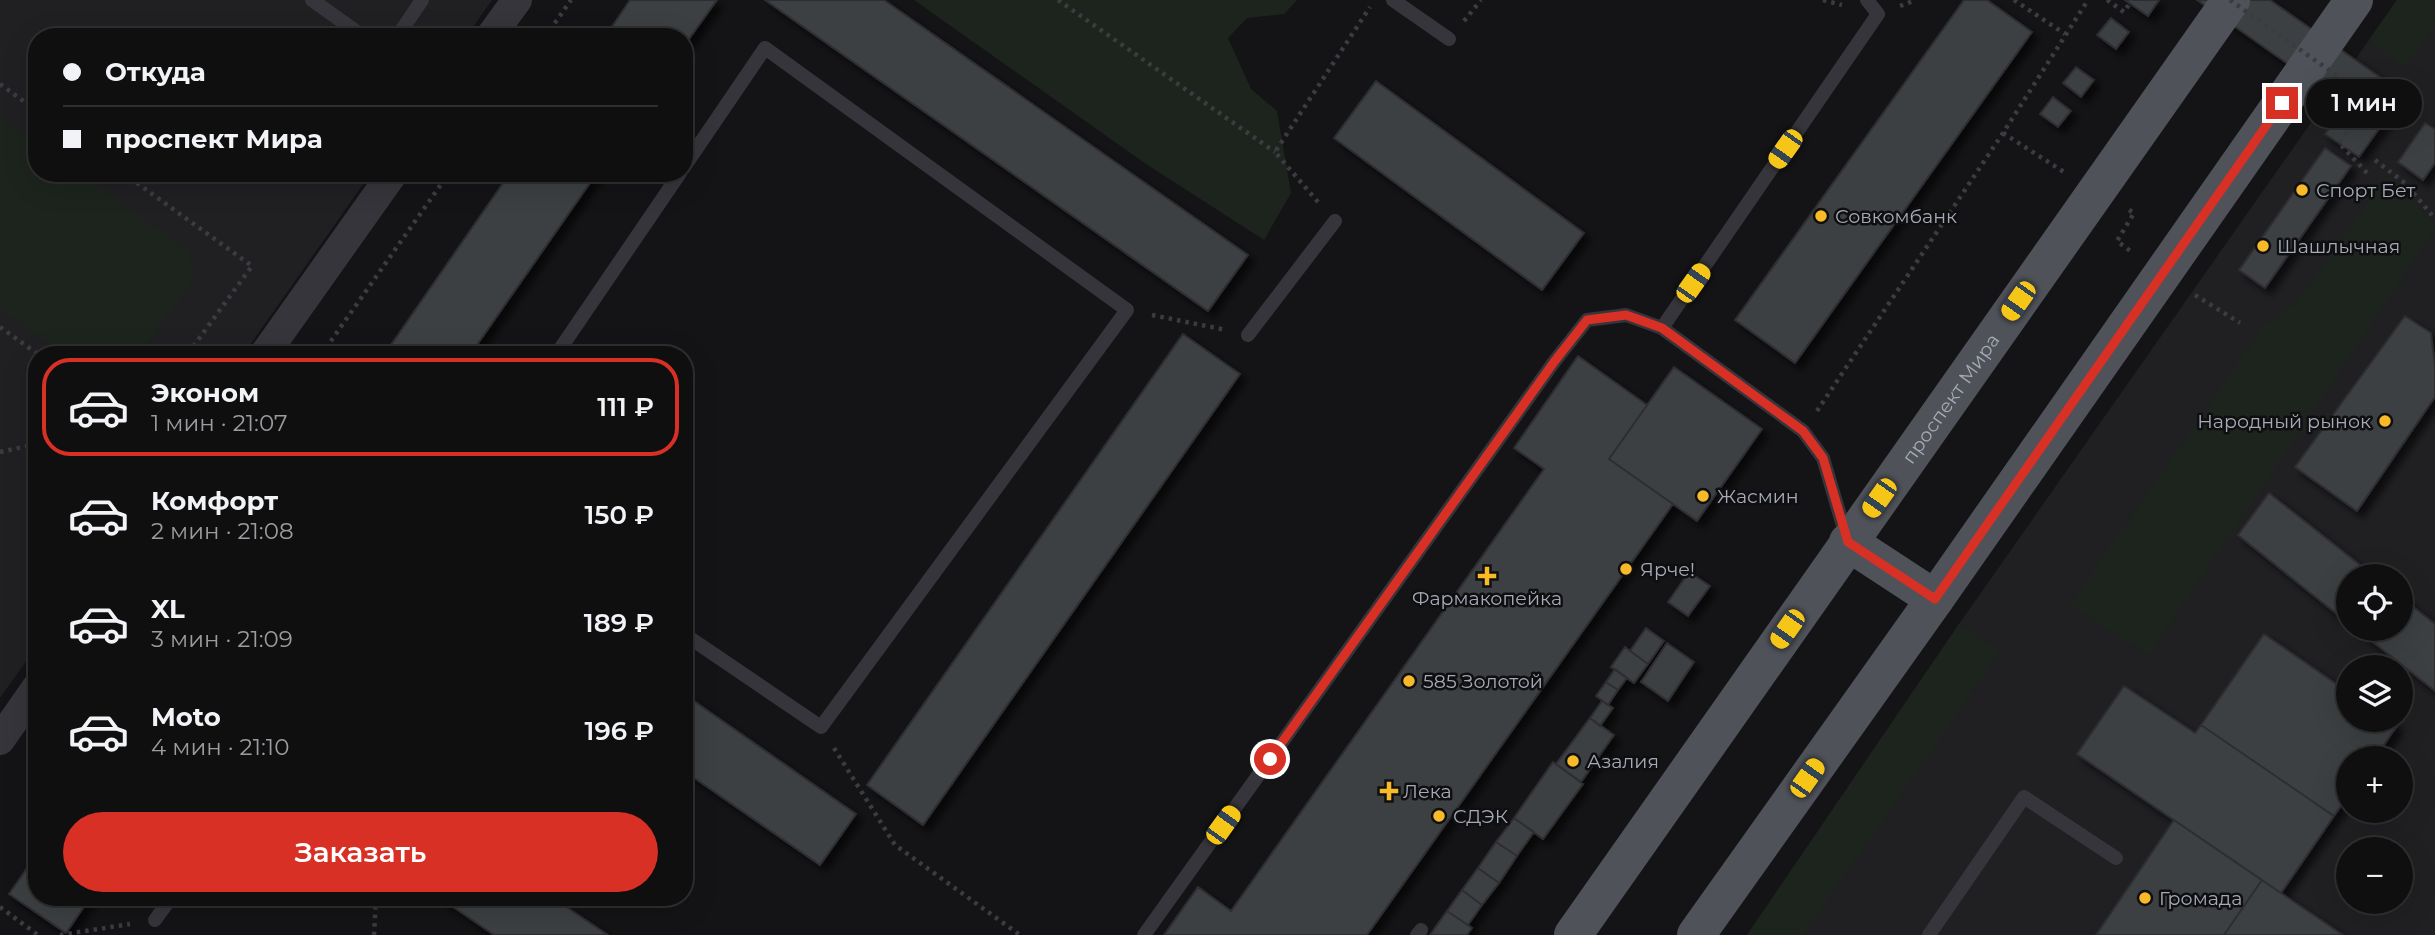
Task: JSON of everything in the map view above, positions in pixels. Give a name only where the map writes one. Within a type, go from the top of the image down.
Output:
[{"type":"main road","name":"проспект Мира","points":[[1573,935],[2230,0]]},
{"type":"main road","points":[[1696,935],[2354,0]]},
{"type":"main road","points":[[1848,542],[1935,599]]},
{"type":"street","points":[[497,28],[517,0]]},
{"type":"street","points":[[277,346],[387,182]]},
{"type":"street","points":[[0,740],[28,700]]},
{"type":"lane","points":[[312,0],[351,28]]},
{"type":"lane","points":[[403,28],[422,0]]},
{"type":"lane","points":[[1393,0],[1449,39]]},
{"type":"lane","points":[[1662,328],[1878,15],[1867,0]]},
{"type":"lane","points":[[693,154],[765,48],[1127,310],[821,727],[693,640]]},
{"type":"lane","points":[[562,346],[674,182]]},
{"type":"lane","points":[[1248,335],[1335,221]]},
{"type":"lane","points":[[1144,935],[1554,362],[1587,320],[1626,315],[1662,328],[1803,431],[1823,458],[1848,542]]},
{"type":"lane","points":[[1930,935],[2024,797],[2116,858]]},
{"type":"lane","points":[[155,920],[165,906]]},
{"type":"path","points":[[551,28],[570,0]]},
{"type":"path","points":[[1058,0],[1275,152],[1335,221]]},
{"type":"path","points":[[1275,152],[1374,0]]},
{"type":"path","points":[[2014,0],[2065,34]]},
{"type":"path","points":[[1803,431],[2003,133],[2088,0]]},
{"type":"path","points":[[2107,0],[2124,12],[2132,0]]},
{"type":"path","points":[[2230,0],[2371,100],[2339,143],[2367,173]]},
{"type":"path","points":[[0,84],[28,104]]},
{"type":"path","points":[[2003,133],[2035,154]]},
{"type":"path","points":[[2375,160],[2406,184],[2435,219]]},
{"type":"path","points":[[135,182],[252,266],[194,346]]},
{"type":"path","points":[[327,346],[443,182]]},
{"type":"path","points":[[2117,241],[2134,213]]},
{"type":"path","points":[[2194,294],[2240,323]]},
{"type":"path","points":[[1127,310],[1248,335]]},
{"type":"path","points":[[0,327],[28,347]]},
{"type":"path","points":[[0,452],[28,446]]},
{"type":"path","points":[[821,727],[895,845],[1020,935]]},
{"type":"path","points":[[374,935],[376,906]]},
{"type":"path","points":[[0,907],[38,935]]},
{"type":"path","points":[[60,935],[155,920]]},
{"type":"shaded area","points":[[0,0],[492,0],[472,28],[28,28],[28,182],[365,182],[249,346],[28,346],[28,659],[0,698]]},
{"type":"shaded area","points":[[914,0],[1297,0],[1284,14],[1247,18],[1228,38],[1251,89],[1277,111],[1291,193],[1264,240],[1146,164]]},
{"type":"shaded area","points":[[2397,0],[2435,0],[2435,935],[1747,935],[1959,624]]},
{"type":"shaded area","points":[[2397,0],[2435,0],[2435,26],[2405,67],[2368,41]]},
{"type":"shaded area","points":[[0,118],[28,138],[28,182],[92,182],[190,252],[193,282],[146,346],[53,346],[0,308]]},
{"type":"shaded area","points":[[2388,174],[2435,224],[2435,230],[2149,655],[2070,605],[2263,327],[2297,302]]},
{"type":"shaded area","points":[[1959,624],[2000,652],[1803,935],[1747,935]]},
{"type":"building","points":[[630,0],[717,0],[693,33],[693,28],[611,28]]},
{"type":"building","points":[[765,0],[884,0],[1248,255],[1208,311]]},
{"type":"building","points":[[1964,0],[1987,0],[2032,32],[1795,363],[1735,320]]},
{"type":"building","points":[[2125,0],[2159,0],[2148,16]]},
{"type":"building","points":[[2197,0],[2270,0],[2404,94],[2359,157],[2325,134],[2346,105]]},
{"type":"building","points":[[2111,18],[2129,32],[2116,49],[2097,35]]},
{"type":"building","points":[[2076,67],[2094,80],[2081,97],[2063,83]]},
{"type":"building","points":[[1376,81],[1584,233],[1542,290],[1334,138]]},
{"type":"building","points":[[2053,97],[2071,111],[2058,127],[2040,114]]},
{"type":"building","points":[[2425,123],[2435,129],[2435,163],[2423,180],[2398,162]]},
{"type":"building","points":[[2325,148],[2351,166],[2265,288],[2239,270]]},
{"type":"building","points":[[504,182],[591,182],[476,346],[390,346]]},
{"type":"building","points":[[2405,316],[2431,333],[2435,397],[2357,511],[2295,467]]},
{"type":"building","points":[[1183,334],[1240,374],[923,825],[867,785]]},
{"type":"building","points":[[1578,356],[1647,405],[1609,459],[1673,504],[1367,935],[1164,935],[1198,887],[1231,911],[1544,469],[1514,448]]},
{"type":"building","points":[[1674,367],[1762,429],[1697,521],[1609,459]]},
{"type":"building","points":[[2269,493],[2359,564],[2336,564],[2336,613],[2238,535]]},
{"type":"building","points":[[1689,572],[1710,586],[1688,616],[1668,602]]},
{"type":"building","points":[[2413,607],[2435,624],[2435,691],[2413,674],[2413,655],[2389,655],[2372,641],[2413,641]]},
{"type":"building","points":[[1646,628],[1664,641],[1648,664],[1630,651]]},
{"type":"building","points":[[2264,634],[2336,684],[2336,732],[2393,732],[2383,746],[2336,746],[2334,816],[2201,725]]},
{"type":"building","points":[[1667,643],[1694,662],[1668,701],[1641,682]]},
{"type":"building","points":[[1625,647],[1648,664],[1634,683],[1611,667]]},
{"type":"building","points":[[1615,669],[1627,678],[1618,690],[1606,682]]},
{"type":"building","points":[[1606,682],[1618,690],[1608,705],[1596,696]]},
{"type":"building","points":[[2124,686],[2195,733],[2201,725],[2334,816],[2281,893],[2077,754]]},
{"type":"building","points":[[693,700],[856,814],[820,865],[693,777]]},
{"type":"building","points":[[1602,701],[1613,708],[1600,726],[1590,718]]},
{"type":"building","points":[[1590,718],[1614,735],[1581,782],[1556,764]]},
{"type":"building","points":[[1553,762],[1583,784],[1543,839],[1514,818]]},
{"type":"building","points":[[1514,818],[1534,832],[1517,856],[1496,842]]},
{"type":"building","points":[[2174,820],[2262,880],[2224,935],[2096,935]]},
{"type":"building","points":[[1496,842],[1517,856],[1499,883],[1478,868]]},
{"type":"building","points":[[28,867],[28,906],[85,906],[66,933],[9,894]]},
{"type":"building","points":[[1478,868],[1499,883],[1482,905],[1462,890]]},
{"type":"building","points":[[2262,880],[2281,893],[2343,935],[2224,935]]},
{"type":"building","points":[[1462,890],[1482,905],[1468,925],[1447,911]]},
{"type":"building","points":[[452,906],[565,906],[608,935],[494,935]]},
{"type":"building","points":[[1447,911],[1472,928],[1467,935],[1430,935]]},
{"type":"place","name":"Спорт Бет","points":[[2302,190]]},
{"type":"place","name":"Совкомбанк","points":[[1821,216]]},
{"type":"place","name":"Шашлычная","points":[[2263,246]]},
{"type":"place","name":"Народный рынок","points":[[2385,421]]},
{"type":"place","name":"Жасмин","points":[[1703,496]]},
{"type":"place","name":"Ярче!","points":[[1626,569]]},
{"type":"place","name":"Фармакопейка","points":[[1487,576]]},
{"type":"place","name":"585 Золотой","points":[[1409,681]]},
{"type":"place","name":"Азалия","points":[[1573,761]]},
{"type":"place","name":"Лека","points":[[1389,791]]},
{"type":"place","name":"СДЭК","points":[[1439,816]]},
{"type":"place","name":"Громада","points":[[2145,898]]},
{"type":"route","points":[[1270,759],[1554,362],[1587,320],[1626,315],[1662,328],[1803,431],[1823,458],[1848,542],[1935,599],[2282,103]]}]
